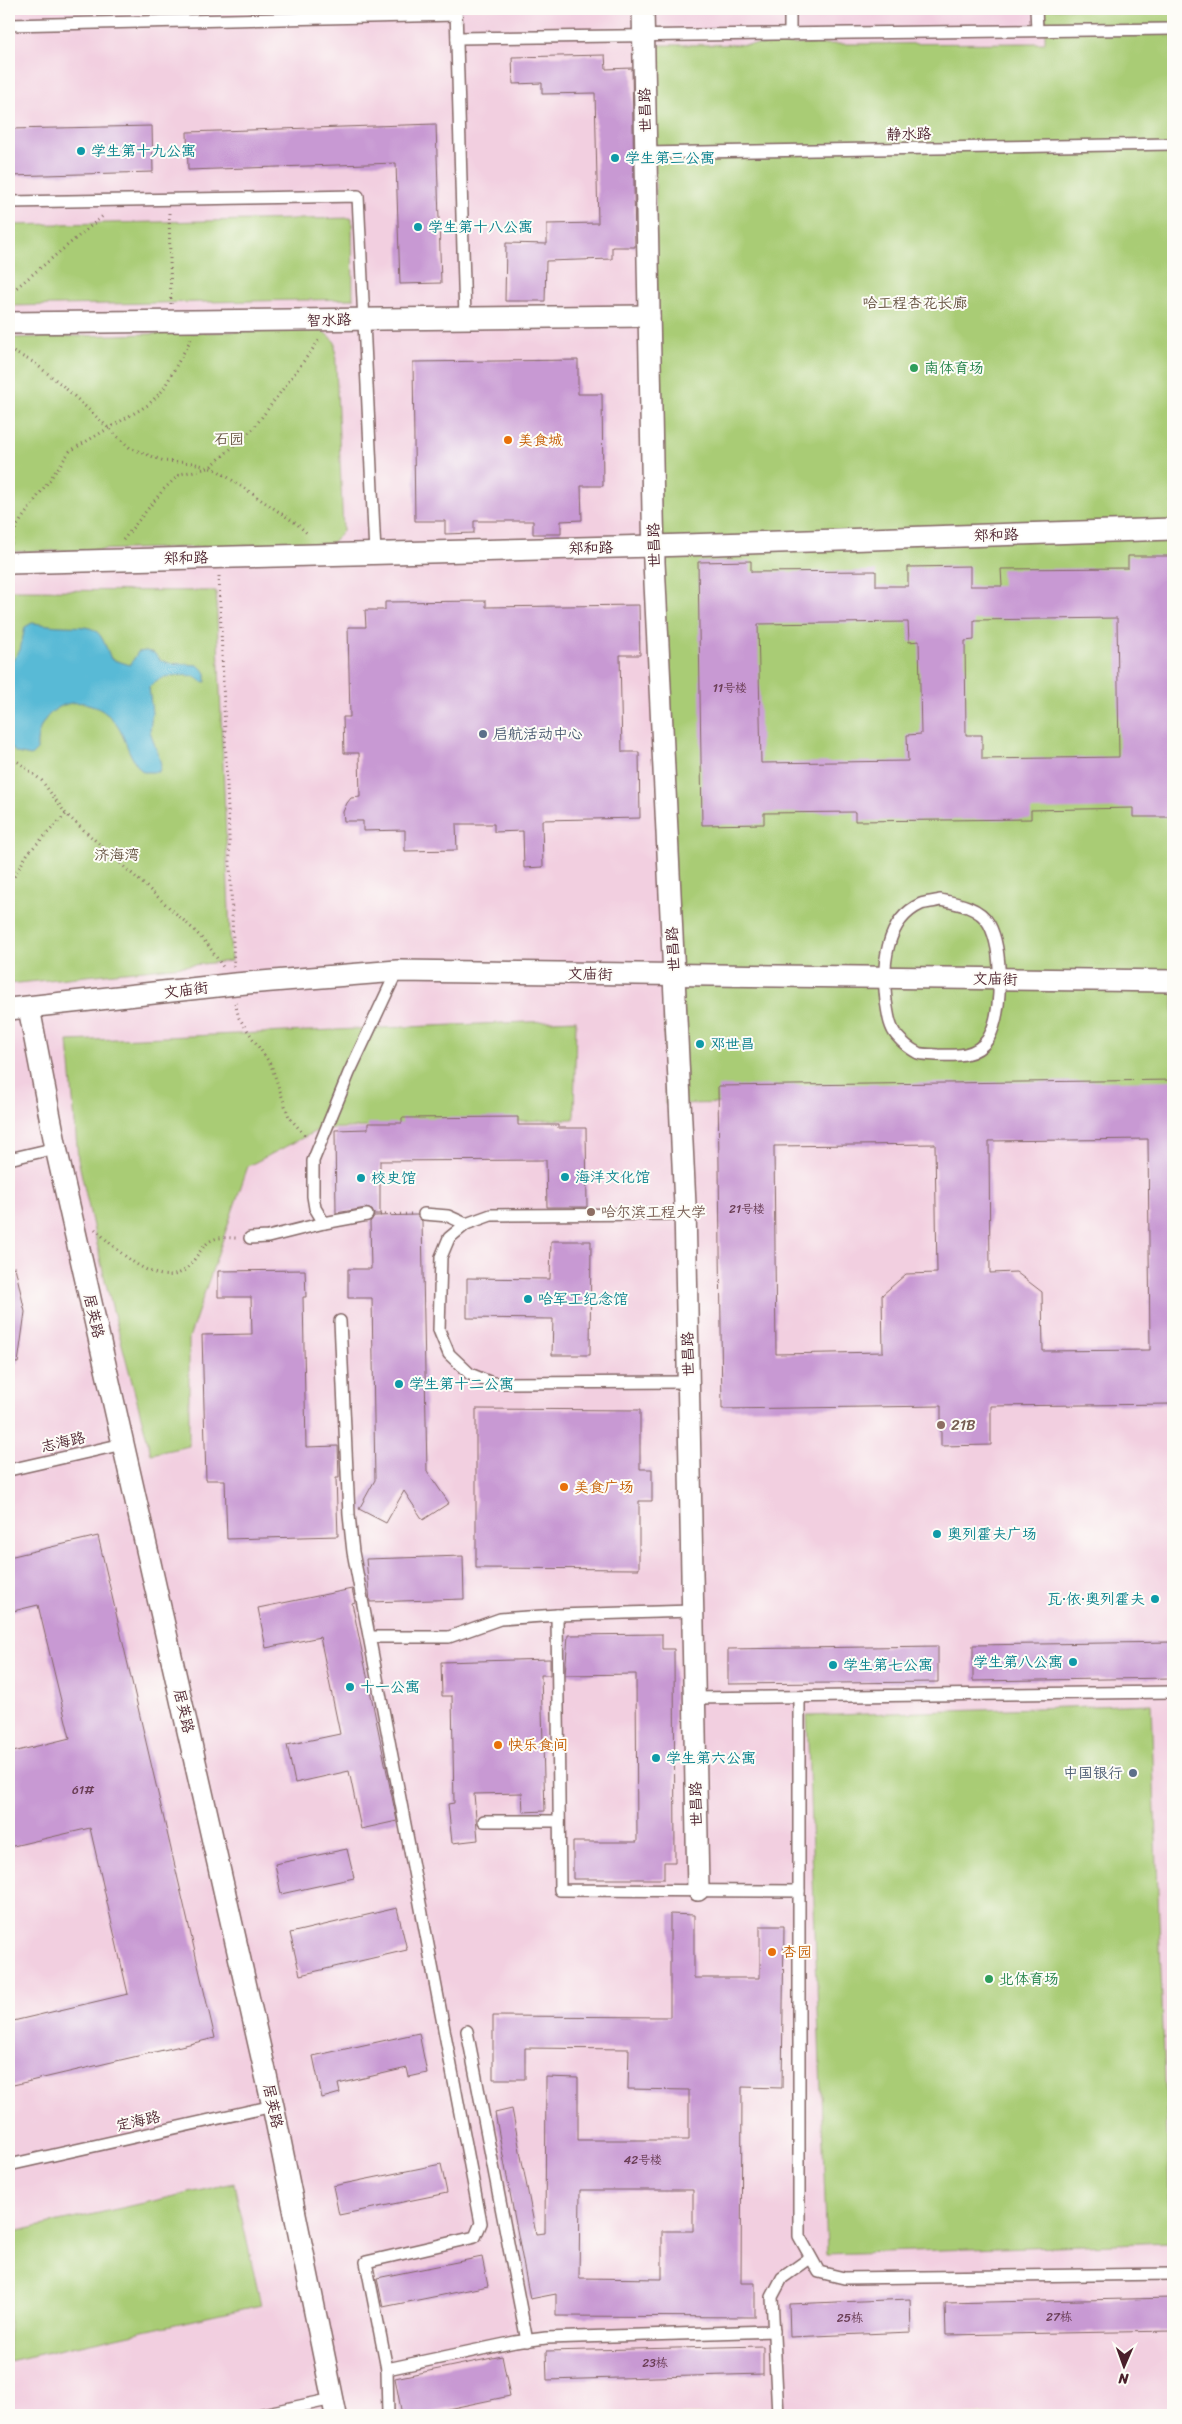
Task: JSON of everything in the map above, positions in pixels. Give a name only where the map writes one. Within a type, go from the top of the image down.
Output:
[{"type":"street","name":"世昌路","points":[[643,9],[654,546],[685,1214],[698,1890]]},
{"type":"street","name":"智水路","points":[[9,323],[649,316]]},
{"type":"street","name":"郑和路","points":[[9,563],[654,546],[1173,529]]},
{"type":"street","name":"文庙街","points":[[19,1009],[235,984],[397,971],[1173,981]]},
{"type":"street","name":"居英路","points":[[19,1009],[69,1204],[273,2106],[334,2407]]},
{"type":"lane","points":[[790,9],[790,34]]},
{"type":"lane","points":[[1036,9],[1037,30]]},
{"type":"lane","points":[[9,25],[456,12],[465,318]]},
{"type":"lane","points":[[457,38],[1173,29]]},
{"type":"lane","name":"静水路","points":[[646,154],[1173,144]]},
{"type":"lane","points":[[9,202],[358,196],[374,553]]},
{"type":"lane","points":[[940,900],[960,903],[976,912],[989,923],[998,953],[999,1000],[987,1039],[974,1051],[959,1056],[920,1054],[908,1047],[896,1035],[889,1021],[886,978],[886,950],[894,930],[908,913],[922,904],[940,900]]},
{"type":"lane","points":[[324,1223],[315,1208],[313,1161],[349,1073],[397,971]]},
{"type":"lane","points":[[9,1159],[56,1148]]},
{"type":"lane","points":[[424,1214],[448,1216],[466,1224]]},
{"type":"lane","points":[[685,1214],[491,1215],[466,1224],[449,1238],[441,1257],[439,1330],[449,1354],[470,1374],[492,1383],[688,1382]]},
{"type":"lane","points":[[250,1238],[268,1237],[324,1223],[367,1215]]},
{"type":"lane","points":[[340,1321],[353,1552],[481,2223],[476,2237],[366,2262],[387,2369],[388,2415]]},
{"type":"lane","name":"志海路","points":[[9,1470],[123,1444]]},
{"type":"lane","points":[[370,1637],[449,1637],[500,1619],[557,1614],[692,1611]]},
{"type":"lane","points":[[557,1614],[560,1890],[799,1891]]},
{"type":"lane","points":[[693,1698],[1173,1692]]},
{"type":"lane","points":[[799,1697],[799,2236],[819,2272],[844,2278],[1173,2274]]},
{"type":"lane","points":[[484,1821],[559,1820]]},
{"type":"lane","points":[[467,2031],[527,2341]]},
{"type":"lane","name":"定海路","points":[[9,2166],[273,2106]]},
{"type":"lane","points":[[778,2415],[772,2297],[782,2278],[810,2258]]},
{"type":"lane","points":[[387,2369],[527,2341],[774,2331]]},
{"type":"lane","points":[[258,2415],[334,2407]]},
{"type":"path","points":[[9,294],[122,200]]},
{"type":"path","points":[[168,200],[172,322]]},
{"type":"path","points":[[107,560],[163,490],[180,474],[209,468],[253,429],[334,320]]},
{"type":"path","points":[[9,563],[11,543],[16,527],[70,451],[148,405],[163,390],[202,321]]},
{"type":"path","points":[[9,350],[32,362],[61,384],[130,448],[164,461],[193,463],[218,470],[297,524],[312,538],[321,555]]},
{"type":"path","points":[[218,558],[235,984],[239,1018],[267,1057],[283,1094],[289,1117],[309,1141],[318,1146]]},
{"type":"path","points":[[9,757],[20,763],[42,781],[66,814],[192,928],[208,945],[235,984]]},
{"type":"path","points":[[9,885],[28,853],[66,814]]},
{"type":"path","points":[[69,1204],[135,1263],[149,1272],[166,1276],[178,1274],[187,1269],[208,1241],[216,1237],[250,1238]]},
{"type":"path","points":[[367,1215],[424,1214]]},
{"type":"shaded area","name":"哈尔滨工程大学","points":[[9,9],[1173,9],[1173,2415],[9,2415]]},
{"type":"green space","name":"哈工程杏花长廊","points":[[1045,9],[1173,9],[1173,1099],[665,1104],[654,45],[1045,43]]},
{"type":"green space","points":[[352,218],[353,299],[9,306],[9,225]]},
{"type":"green space","name":"石园","points":[[321,329],[335,342],[343,531],[331,544],[9,552],[9,338]]},
{"type":"green space","name":"济海湾","points":[[9,590],[216,591],[231,961],[9,984]]},
{"type":"green space","points":[[576,1020],[574,1119],[320,1129],[248,1166],[189,1338],[189,1446],[151,1454],[105,1280],[78,1159],[68,1041]]},
{"type":"green space","name":"北体育场","points":[[1151,1704],[1171,2242],[827,2254],[807,1716]]},
{"type":"green space","points":[[234,2183],[261,2305],[9,2361],[9,2233]]},
{"type":"water","points":[[32,623],[83,627],[95,630],[103,640],[111,659],[130,665],[138,652],[146,651],[154,653],[160,660],[168,663],[198,665],[206,673],[206,682],[192,676],[181,675],[157,680],[149,687],[152,713],[150,731],[161,764],[159,772],[143,772],[136,764],[115,722],[98,708],[86,704],[64,705],[47,717],[37,738],[37,750],[31,756],[16,753],[9,745],[9,666],[20,650],[25,627]]},
{"type":"building","name":"学生第三公寓","points":[[605,55],[606,69],[632,68],[635,247],[612,247],[612,259],[546,261],[545,301],[505,301],[506,243],[547,244],[547,224],[598,223],[595,93],[542,94],[542,83],[513,84],[512,57]]},
{"type":"building","name":"学生第十八公寓","points":[[436,124],[441,283],[400,284],[396,163],[188,170],[187,132]]},
{"type":"building","name":"学生第十九公寓","points":[[152,126],[153,172],[9,176],[9,129]]},
{"type":"building","name":"美食城","points":[[578,360],[578,394],[602,394],[603,486],[581,486],[582,520],[561,521],[561,534],[533,534],[533,521],[474,521],[474,533],[445,534],[445,521],[415,521],[413,362]]},
{"type":"building","points":[[1128,556],[1173,556],[1173,817],[1133,817],[1133,808],[1031,810],[1031,819],[855,821],[855,812],[764,813],[764,824],[702,825],[698,562],[751,561],[751,572],[876,571],[876,586],[908,586],[908,567],[970,566],[970,586],[1002,586],[1001,569],[1128,568]],"holes":[[[1117,618],[1119,757],[982,759],[982,735],[966,735],[965,641],[974,640],[974,620]],[[908,622],[909,642],[919,641],[921,734],[907,735],[908,761],[761,763],[758,624]]]},
{"type":"building","name":"启航活动中心","points":[[486,601],[486,607],[639,605],[640,655],[620,655],[622,752],[639,752],[640,818],[542,820],[543,867],[524,868],[523,831],[494,832],[494,824],[456,824],[457,850],[405,851],[405,830],[363,831],[363,821],[344,821],[343,812],[347,803],[351,798],[360,797],[359,753],[344,753],[343,717],[350,717],[348,627],[366,627],[365,610],[385,610],[385,602]]},
{"type":"building","points":[[1173,1080],[1173,1404],[991,1406],[991,1445],[941,1446],[941,1406],[722,1409],[718,1086]],"holes":[[[1148,1139],[1150,1350],[1043,1351],[1042,1292],[1016,1272],[990,1273],[989,1141]],[[935,1144],[937,1273],[906,1274],[882,1295],[883,1352],[776,1354],[774,1146]]]},
{"type":"building","points":[[518,1117],[518,1125],[558,1125],[558,1128],[586,1128],[587,1207],[547,1207],[546,1160],[380,1161],[380,1214],[374,1214],[372,1210],[366,1208],[336,1213],[335,1130],[368,1129],[368,1123],[402,1123],[402,1118]]},
{"type":"building","name":"学生第十二公寓","points":[[417,1215],[422,1221],[427,1471],[449,1503],[423,1520],[404,1491],[386,1523],[359,1509],[375,1480],[372,1298],[348,1298],[348,1269],[371,1269],[370,1222],[374,1216]]},
{"type":"building","name":"哈军工纪念馆","points":[[551,1241],[591,1241],[590,1355],[552,1355],[553,1319],[467,1318],[467,1278],[550,1279]]},
{"type":"building","points":[[15,1267],[25,1312],[18,1363],[9,1362],[9,1268]]},
{"type":"building","points":[[305,1270],[306,1297],[303,1297],[306,1447],[338,1446],[339,1478],[336,1478],[338,1536],[227,1539],[225,1480],[206,1480],[202,1335],[252,1334],[251,1297],[218,1297],[218,1271]]},
{"type":"building","name":"美食广场","points":[[476,1409],[640,1410],[640,1469],[652,1469],[652,1501],[639,1501],[639,1569],[476,1568]]},
{"type":"building","points":[[98,1536],[215,2038],[9,2086],[9,2022],[128,1994],[90,1828],[9,1847],[9,1753],[70,1738],[38,1605],[9,1612],[9,1557]]},
{"type":"building","points":[[463,1556],[464,1599],[370,1602],[366,1559]]},
{"type":"building","name":"十一公寓","points":[[352,1589],[355,1602],[352,1603],[397,1821],[361,1829],[349,1771],[295,1783],[287,1745],[340,1734],[320,1637],[266,1648],[258,1608]]},
{"type":"building","name":"学生第六公寓","points":[[662,1634],[662,1649],[674,1649],[675,1862],[664,1862],[664,1879],[573,1879],[573,1842],[637,1842],[636,1674],[565,1675],[568,1635]]},
{"type":"building","name":"学生第八公寓","points":[[1173,1642],[1173,1678],[973,1681],[973,1645]]},
{"type":"building","name":"学生第七公寓","points":[[938,1646],[938,1682],[728,1684],[728,1649]]},
{"type":"building","name":"快乐食间","points":[[550,1659],[550,1675],[541,1675],[545,1811],[523,1812],[522,1793],[474,1794],[478,1840],[452,1843],[448,1804],[454,1803],[452,1696],[442,1696],[441,1662]]},
{"type":"building","points":[[347,1849],[354,1878],[281,1894],[275,1864]]},
{"type":"building","points":[[397,1908],[407,1950],[300,1975],[290,1933]]},
{"type":"building","points":[[670,1914],[694,1915],[694,1978],[760,1978],[760,1926],[784,1926],[782,2088],[742,2087],[741,2283],[755,2283],[755,2317],[556,2316],[556,2294],[530,2299],[495,2113],[512,2109],[536,2234],[545,2233],[546,2077],[578,2078],[578,2140],[689,2140],[689,2090],[628,2089],[629,2049],[525,2048],[525,2079],[493,2079],[493,2016],[670,2017]],"holes":[[[580,2190],[693,2190],[693,2231],[662,2231],[662,2279],[579,2278]]]},
{"type":"building","points":[[419,2033],[427,2073],[409,2077],[407,2068],[338,2084],[340,2093],[322,2098],[313,2056]]},
{"type":"building","points":[[441,2164],[447,2193],[339,2215],[333,2186]]},
{"type":"building","points":[[482,2257],[488,2286],[383,2307],[377,2278]]},
{"type":"building","points":[[1173,2298],[1173,2331],[946,2335],[945,2303]]},
{"type":"building","points":[[910,2299],[911,2332],[790,2337],[789,2304]]},
{"type":"building","points":[[763,2346],[763,2374],[547,2380],[546,2351]]},
{"type":"building","points":[[502,2356],[510,2396],[419,2415],[402,2415],[395,2378]]},
{"type":"place","name":"学生第十九公寓","points":[[81,151]]},
{"type":"place","name":"学生第三公寓","points":[[615,158]]},
{"type":"place","name":"学生第十八公寓","points":[[418,227]]},
{"type":"place","name":"南体育场","points":[[914,368]]},
{"type":"place","name":"美食城","points":[[508,440]]},
{"type":"place","name":"启航活动中心","points":[[483,734]]},
{"type":"place","name":"邓世昌","points":[[700,1044]]},
{"type":"place","name":"海洋文化馆","points":[[565,1177]]},
{"type":"place","name":"校史馆","points":[[361,1178]]},
{"type":"place","name":"哈尔滨工程大学","points":[[591,1212]]},
{"type":"place","name":"哈军工纪念馆","points":[[528,1299]]},
{"type":"place","name":"学生第十二公寓","points":[[399,1384]]},
{"type":"place","name":"21B","points":[[941,1425]]},
{"type":"place","name":"美食广场","points":[[564,1487]]},
{"type":"place","name":"奥列霍夫广场","points":[[937,1534]]},
{"type":"place","name":"瓦·依·奥列霍夫","points":[[1155,1599]]},
{"type":"place","name":"学生第八公寓","points":[[1073,1662]]},
{"type":"place","name":"学生第七公寓","points":[[833,1665]]},
{"type":"place","name":"十一公寓","points":[[350,1687]]},
{"type":"place","name":"快乐食间","points":[[498,1745]]},
{"type":"place","name":"学生第六公寓","points":[[656,1758]]},
{"type":"place","name":"中国银行","points":[[1133,1773]]},
{"type":"place","name":"杏园","points":[[772,1952]]},
{"type":"place","name":"北体育场","points":[[989,1979]]}]
